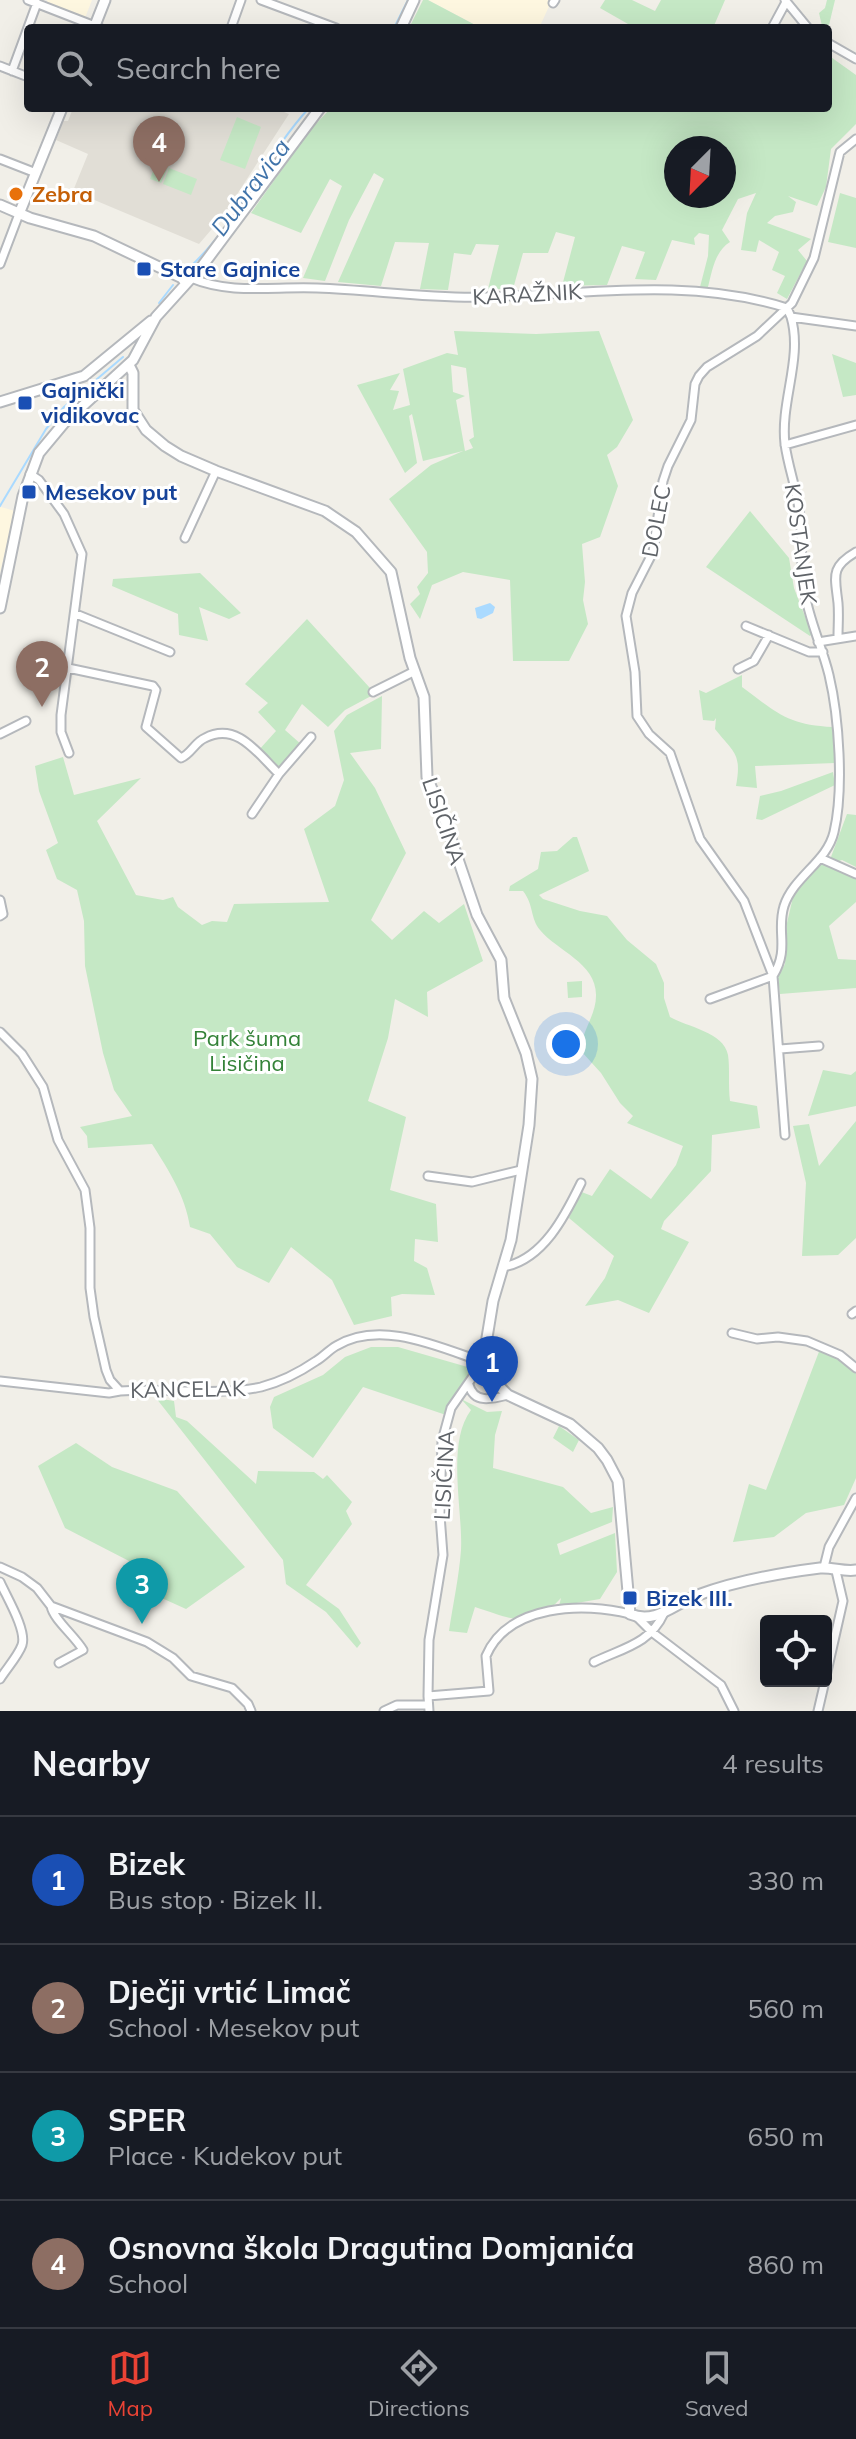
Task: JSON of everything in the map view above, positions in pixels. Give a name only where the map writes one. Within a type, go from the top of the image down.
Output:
[{"type":"street","points":[[97,24],[105,0]]},
{"type":"street","points":[[232,24],[241,0]]},
{"type":"street","points":[[261,0],[325,24]]},
{"type":"street","points":[[403,24],[414,0]]},
{"type":"street","points":[[774,24],[786,1],[805,24]]},
{"type":"street","points":[[26,24],[33,2],[88,24]]},
{"type":"street","points":[[12,71],[24,32]]},
{"type":"street","points":[[832,45],[856,59]]},
{"type":"street","points":[[0,66],[24,76]]},
{"type":"street","points":[[0,264],[60,112]]},
{"type":"street","points":[[0,402],[84,376],[156,317],[317,112]]},
{"type":"street","name":"DOLEC","points":[[785,1135],[773,976],[744,901],[700,839],[670,753],[649,734],[637,716],[635,672],[626,616],[632,593],[653,552],[663,481],[691,420],[695,384],[707,367],[757,336],[795,298],[814,258],[840,152],[856,139]]},
{"type":"street","points":[[0,159],[36,173]]},
{"type":"street","name":"KARAŽNIK","points":[[0,205],[19,214],[94,236],[188,280],[224,288],[325,288],[449,297],[668,289],[747,297],[787,308]]},
{"type":"street","points":[[787,308],[791,317],[856,326]]},
{"type":"street","points":[[0,608],[4,575],[30,474],[50,437],[129,365],[156,317]]},
{"type":"street","name":"KOSTANJEK","points":[[773,976],[783,957],[785,905],[801,876],[829,850],[837,821],[839,760],[835,709],[823,652],[804,587],[799,509],[785,445],[784,427],[794,343],[791,317]]},
{"type":"street","points":[[127,342],[136,355]]},
{"type":"street","name":"LISIČINA","points":[[129,365],[133,373],[133,410],[146,430],[181,456],[325,511],[363,539],[391,572],[424,697],[427,777],[477,915],[501,960],[504,998],[530,1067],[531,1109],[511,1240],[493,1301],[483,1362],[451,1408],[442,1441],[440,1515],[443,1555],[429,1640],[428,1704]]},
{"type":"street","points":[[785,445],[856,425]]},
{"type":"street","points":[[185,538],[216,471]]},
{"type":"street","points":[[30,474],[39,480],[64,514],[82,554],[61,732],[69,753]]},
{"type":"street","name":"KOSTANJEK","points":[[838,637],[835,572],[856,552]]},
{"type":"street","points":[[76,614],[170,652]]},
{"type":"street","points":[[746,626],[809,652],[823,652]]},
{"type":"street","points":[[738,669],[754,661],[769,635]]},
{"type":"street","points":[[818,642],[856,636]]},
{"type":"street","points":[[68,668],[153,686],[156,690],[146,727],[181,758],[201,739],[233,733],[279,774]]},
{"type":"street","points":[[373,692],[415,671]]},
{"type":"street","points":[[0,734],[26,721]]},
{"type":"street","points":[[252,814],[279,774],[311,737]]},
{"type":"street","points":[[820,858],[856,874]]},
{"type":"street","points":[[0,900],[3,914],[0,916]]},
{"type":"street","points":[[710,999],[773,976]]},
{"type":"street","name":"KANCELAK","points":[[0,1032],[22,1054],[43,1087],[58,1140],[85,1190],[94,1317],[106,1370],[120,1391],[234,1391],[261,1387],[298,1372],[347,1340],[372,1335],[435,1345],[483,1362]]},
{"type":"street","points":[[780,1049],[819,1046]]},
{"type":"street","points":[[428,1176],[472,1182],[521,1170]]},
{"type":"street","points":[[503,1267],[527,1260],[563,1219],[581,1183]]},
{"type":"street","points":[[732,1333],[757,1339],[778,1337],[807,1341],[840,1355],[856,1368]]},
{"type":"street","points":[[483,1362],[492,1379],[508,1395],[577,1429],[598,1448],[618,1481],[634,1616],[721,1685],[734,1711]]},
{"type":"street","points":[[0,1381],[109,1393],[120,1391]]},
{"type":"street","points":[[469,1385],[472,1394],[478,1398],[508,1395]]},
{"type":"street","points":[[824,1567],[829,1547],[856,1498]]},
{"type":"street","points":[[0,1567],[37,1588],[51,1606],[52,1613],[74,1634],[83,1650],[59,1663]]},
{"type":"street","points":[[384,1711],[397,1705],[428,1704],[489,1691],[488,1650],[506,1630],[525,1618],[543,1612],[604,1607],[634,1616],[656,1616],[697,1595],[765,1577],[824,1567],[836,1571],[856,1570]]},
{"type":"street","points":[[832,1648],[843,1601],[836,1571]]},
{"type":"street","points":[[0,1582],[23,1638],[22,1645],[0,1679]]},
{"type":"street","points":[[51,1606],[147,1642],[173,1658],[191,1676],[232,1688],[251,1711]]},
{"type":"street","points":[[594,1662],[653,1633],[664,1613]]},
{"type":"street","points":[[818,1711],[823,1687]]},
{"type":"shaded area","points":[[47,0],[92,0],[85,18],[47,3]]},
{"type":"shaded area","points":[[428,0],[552,0],[541,24],[473,24]]},
{"type":"shaded area","points":[[72,112],[289,114],[223,216],[199,244],[73,191],[88,154],[56,140],[63,121],[68,121]]},
{"type":"shaded area","points":[[0,508],[15,511],[0,572]]},
{"type":"green space","points":[[423,0],[428,0],[473,24],[411,24]]},
{"type":"green space","points":[[605,0],[632,0],[655,11],[661,0],[725,0],[715,24],[628,24],[600,8]]},
{"type":"green space","points":[[827,0],[835,0],[829,24],[822,24],[819,13],[825,8]]},
{"type":"green space","points":[[832,58],[856,75],[856,124],[831,149],[826,187],[817,206],[788,196],[796,202],[793,212],[775,216],[767,223],[811,239],[798,250],[807,261],[787,299],[777,293],[785,276],[772,270],[779,252],[759,240],[756,252],[741,250],[747,213],[756,193],[738,199],[736,203],[736,136],[664,136],[664,208],[733,208],[722,230],[730,242],[718,256],[708,287],[700,287],[708,256],[709,235],[699,233],[694,238],[695,245],[672,240],[656,280],[635,279],[645,252],[622,246],[607,285],[562,286],[575,237],[556,232],[548,253],[523,253],[513,289],[488,289],[499,245],[476,244],[471,255],[454,253],[448,290],[420,289],[429,243],[395,242],[381,286],[338,282],[384,179],[374,173],[349,220],[325,281],[303,278],[342,186],[330,179],[301,233],[251,213],[310,130],[327,112],[832,112]]},
{"type":"green space","points":[[237,117],[261,127],[245,169],[220,160]]},
{"type":"green space","points":[[158,158],[170,163],[161,183],[150,179]]},
{"type":"green space","points":[[169,168],[197,179],[191,195],[163,184]]},
{"type":"green space","points":[[840,193],[856,198],[856,248],[828,242]]},
{"type":"green space","points":[[454,331],[536,334],[599,331],[633,420],[617,447],[607,455],[618,486],[600,537],[582,544],[583,600],[588,624],[569,661],[513,661],[510,580],[463,572],[432,585],[420,619],[410,604],[420,594],[417,587],[428,573],[427,552],[389,499],[431,465],[463,451],[423,461],[412,414],[409,416],[417,463],[405,473],[357,385],[400,373],[390,390],[399,391],[393,410],[410,405],[403,369],[447,353],[458,355]],"holes":[[[451,365],[466,368],[474,437],[469,440],[473,448],[465,451],[456,400],[465,396],[453,392]]]},
{"type":"green space","points":[[832,354],[856,363],[856,395],[843,397]]},
{"type":"green space","points":[[750,511],[789,558],[794,588],[809,620],[810,636],[706,567]]},
{"type":"green space","points":[[200,573],[241,613],[229,619],[199,607],[208,641],[179,635],[178,614],[112,586],[113,579]]},
{"type":"green space","points":[[307,619],[373,695],[345,710],[328,727],[302,704],[285,730],[302,745],[283,772],[258,751],[276,731],[258,712],[268,703],[245,684]]},
{"type":"green space","points":[[742,675],[742,687],[784,716],[805,724],[833,727],[835,763],[755,766],[757,788],[736,786],[738,767],[735,754],[715,729],[716,718],[714,721],[703,720],[699,690],[706,693]]},
{"type":"green space","name":"Park šuma Lisičina","points":[[382,696],[381,749],[350,753],[375,788],[406,853],[371,920],[392,940],[424,911],[439,923],[464,904],[483,961],[427,992],[428,1017],[395,999],[388,1038],[368,1101],[406,1117],[390,1190],[436,1204],[438,1242],[415,1239],[414,1261],[427,1268],[435,1295],[402,1294],[391,1297],[392,1316],[354,1325],[332,1280],[291,1247],[269,1283],[237,1267],[210,1234],[190,1227],[180,1194],[152,1144],[88,1148],[87,1136],[80,1127],[132,1116],[114,1090],[103,1053],[85,966],[84,921],[77,890],[57,879],[46,850],[58,843],[39,791],[35,766],[63,757],[74,795],[141,778],[97,821],[136,895],[163,900],[173,897],[178,907],[202,925],[212,921],[227,922],[234,904],[329,902],[304,829],[335,806],[344,780],[334,731],[347,715]]},
{"type":"green space","points":[[833,772],[835,785],[762,820],[756,819],[760,796]]},
{"type":"green space","points":[[847,814],[856,815],[856,867],[842,860],[828,865]]},
{"type":"green space","points":[[577,837],[589,871],[539,895],[580,911],[607,916],[627,940],[656,964],[664,983],[664,998],[670,1017],[704,1031],[725,1047],[729,1060],[730,1101],[757,1106],[760,1128],[712,1135],[711,1171],[664,1221],[661,1229],[689,1242],[649,1313],[618,1300],[585,1306],[605,1278],[614,1256],[569,1218],[579,1191],[592,1196],[610,1169],[651,1199],[676,1165],[683,1146],[627,1123],[633,1116],[581,1051],[596,996],[590,975],[575,958],[540,930],[523,891],[509,891],[510,886],[538,869],[541,852],[557,851]]},
{"type":"green space","points":[[820,862],[856,878],[856,902],[829,926],[838,959],[856,960],[856,988],[780,994],[778,977],[785,964],[787,923],[793,897]]},
{"type":"green space","points":[[582,981],[582,997],[568,998],[567,982]]},
{"type":"green space","points":[[823,1070],[851,1075],[856,1071],[856,1106],[808,1116]]},
{"type":"green space","points":[[856,1121],[856,1238],[838,1255],[802,1256],[806,1183],[793,1126],[809,1124],[819,1166]]},
{"type":"green space","points":[[371,1347],[398,1347],[471,1368],[449,1416],[363,1387],[313,1458],[273,1428],[270,1407],[274,1397],[323,1375],[345,1357]]},
{"type":"green space","points":[[820,1349],[856,1372],[856,1478],[844,1505],[806,1513],[774,1537],[733,1542],[749,1484],[766,1490]]},
{"type":"green space","points":[[156,1398],[174,1401],[176,1417],[187,1421],[256,1484],[258,1471],[314,1472],[323,1479],[327,1475],[352,1502],[346,1511],[352,1524],[306,1585],[339,1609],[361,1643],[357,1648],[326,1612],[286,1584],[283,1560]]},
{"type":"green space","points":[[461,1399],[487,1412],[502,1411],[495,1435],[493,1468],[563,1487],[591,1513],[613,1507],[612,1522],[557,1544],[560,1555],[615,1533],[617,1572],[600,1599],[559,1606],[561,1598],[531,1619],[511,1618],[475,1607],[467,1633],[449,1631],[461,1550],[457,1458],[463,1424],[471,1410]]},
{"type":"green space","points":[[559,1426],[579,1440],[573,1452],[553,1438]]},
{"type":"green space","points":[[76,1443],[112,1467],[177,1491],[245,1567],[186,1609],[155,1595],[151,1606],[120,1594],[129,1561],[65,1528],[38,1466]]},
{"type":"water","points":[[490,603],[495,607],[493,613],[477,618],[475,608]]},
{"type":"waterway","name":"Dubravica","points":[[396,24],[408,0]]},
{"type":"waterway","name":"Dubravica","points":[[191,266],[223,230],[306,112]]},
{"type":"waterway","name":"Dubravica","points":[[159,303],[173,285]]},
{"type":"waterway","name":"Dubravica","points":[[0,506],[46,429],[64,407],[123,357]]},
{"type":"place","name":"Osnovna škola Dragutina Domjanića","points":[[159,182]]},
{"type":"place","name":"Zebra","points":[[16,194]]},
{"type":"place","name":"Stare Gajnice","points":[[144,269]]},
{"type":"place","name":"Gajnički vidikovac","points":[[25,403]]},
{"type":"place","name":"Mesekov put","points":[[29,492]]},
{"type":"place","name":"Dječji vrtić Limač","points":[[42,707]]},
{"type":"place","name":"Bizek","points":[[492,1402]]},
{"type":"place","name":"Bizek III.","points":[[630,1598]]},
{"type":"place","name":"SPER","points":[[142,1624]]}]
